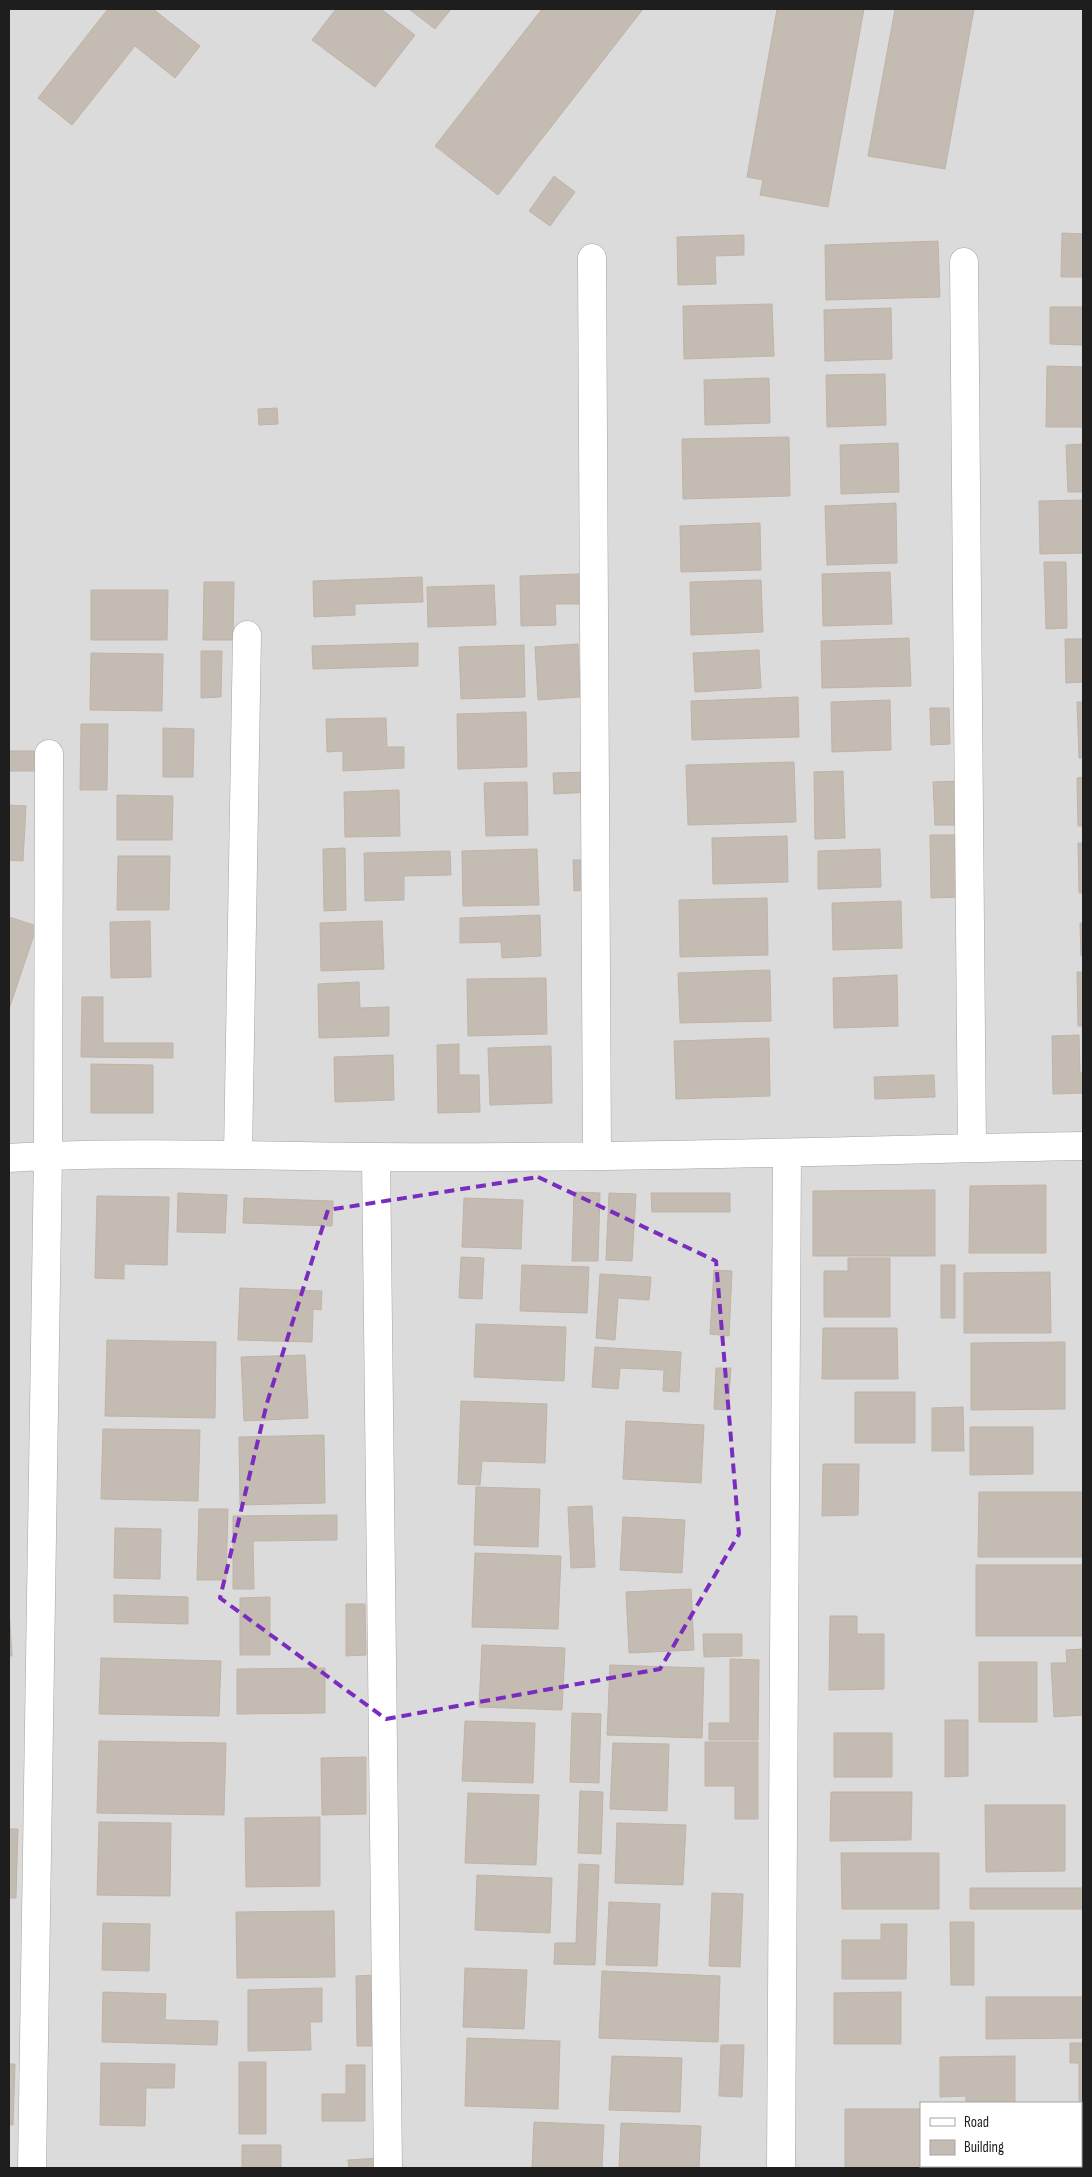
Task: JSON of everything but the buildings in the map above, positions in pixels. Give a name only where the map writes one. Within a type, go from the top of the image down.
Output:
[{"type":"street","points":[[592,258],[597,1155]]},
{"type":"street","points":[[964,262],[972,1148]]},
{"type":"street","points":[[238,1154],[247,635]]},
{"type":"street","points":[[32,2168],[48,1156],[49,754]]},
{"type":"street","points":[[9,1158],[238,1154],[376,1157],[787,1153],[1083,1146]]},
{"type":"street","points":[[781,2168],[787,1153]]},
{"type":"street","points":[[376,1157],[388,2168]]},
{"type":"highlighted area","points":[[538,1177],[716,1261],[739,1534],[660,1669],[386,1719],[220,1598],[267,1403],[328,1210]]},
{"type":"shaded area","points":[[9,9],[1083,9],[1083,2168],[9,2168]]}]
